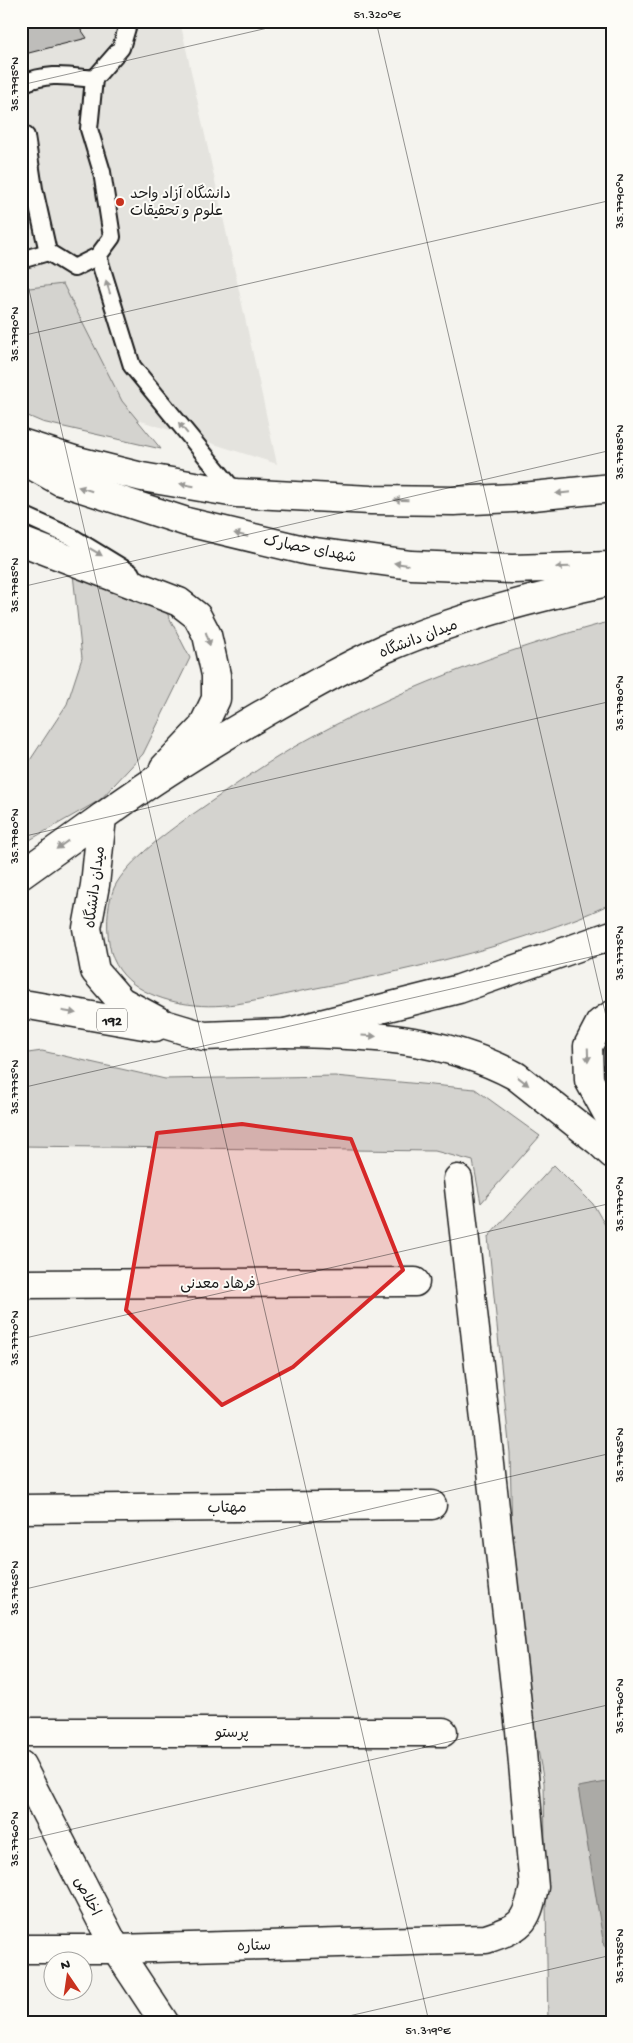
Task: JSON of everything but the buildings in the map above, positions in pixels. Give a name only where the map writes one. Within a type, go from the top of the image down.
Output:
[{"type":"main road","points":[[21,443],[74,460],[142,477],[236,493],[371,500],[454,501],[513,498],[612,488]]},
{"type":"main road","name":"شهدای حصارک","points":[[21,459],[60,482],[188,522],[308,551],[411,565],[512,569],[612,566]]},
{"type":"main road","points":[[21,541],[179,602],[196,616],[207,634],[216,675],[216,698],[202,728],[152,780]]},
{"type":"main road","name":"میدان دانشگاه","points":[[612,581],[467,619],[384,649],[301,692],[152,780],[102,817],[95,885],[87,928],[95,971],[121,1000],[164,1024],[204,1036],[285,1033],[459,989],[612,935]]},
{"type":"main road","points":[[21,875],[102,817]]},
{"type":"main road","name":"192","points":[[21,1006],[29,1005],[204,1036]]},
{"type":"main road","points":[[612,1015],[600,1023],[588,1046],[589,1080],[612,1122]]},
{"type":"main road","points":[[285,1033],[392,1037],[451,1049],[516,1076],[598,1140],[612,1154]]},
{"type":"main road","name":"ستاره","points":[[21,1949],[116,1949],[486,1939],[516,1928],[530,1909],[534,1887],[519,1720],[458,1180]]},
{"type":"main road","name":"فرهاد معدنی","points":[[21,1284],[415,1282]]},
{"type":"main road","name":"مهتاب","points":[[21,1509],[432,1505]]},
{"type":"main road","name":"پرستو","points":[[21,1732],[443,1732]]},
{"type":"main road","name":"اخلاص","points":[[21,1765],[116,1949],[164,2022]]},
{"type":"lane","points":[[21,132],[26,136],[34,188],[48,252],[74,268],[98,256],[112,237],[102,172],[89,129],[94,79],[121,48],[129,21]]},
{"type":"lane","points":[[21,84],[44,75],[94,79]]},
{"type":"lane","points":[[21,260],[48,252]]},
{"type":"lane","points":[[98,256],[132,366],[236,493]]},
{"type":"lane","points":[[21,514],[72,537],[179,602]]},
{"type":"highlighted area","points":[[242,1124],[351,1139],[403,1270],[293,1367],[222,1405],[126,1310],[157,1133]]},
{"type":"shaded area","name":"دانشگاه آزاد واحد علوم و تحقیقات","points":[[21,21],[180,21],[277,464],[21,383]]},
{"type":"shaded area","points":[[63,284],[122,401],[161,449],[42,422],[21,413],[21,289]]},
{"type":"shaded area","points":[[73,574],[167,613],[190,658],[143,754],[100,800],[21,845],[21,774],[67,704],[82,658]]},
{"type":"shaded area","points":[[612,621],[612,903],[558,926],[470,953],[389,973],[237,1004],[208,1006],[169,1001],[144,991],[133,984],[116,964],[111,952],[108,936],[109,903],[114,888],[128,867],[163,836],[186,819],[294,747],[370,708],[409,690],[489,659],[571,632]]},
{"type":"shaded area","points":[[612,1035],[612,1094],[602,1072],[602,1057],[607,1042]]},
{"type":"shaded area","points":[[42,1051],[165,1079],[335,1076],[475,1089],[540,1136],[481,1203],[473,1161],[435,1151],[21,1146],[21,1054]]},
{"type":"shaded area","points":[[554,1165],[593,1204],[612,1237],[612,2022],[548,2022],[544,1783],[514,1616],[510,1453],[488,1237]]},
{"type":"shaded area","points":[[612,1781],[612,1947],[604,1946],[578,1787]]},
{"type":"place","name":"دانشگاه آزاد واحد علوم و تحقیقات","points":[[120,202]]}]
